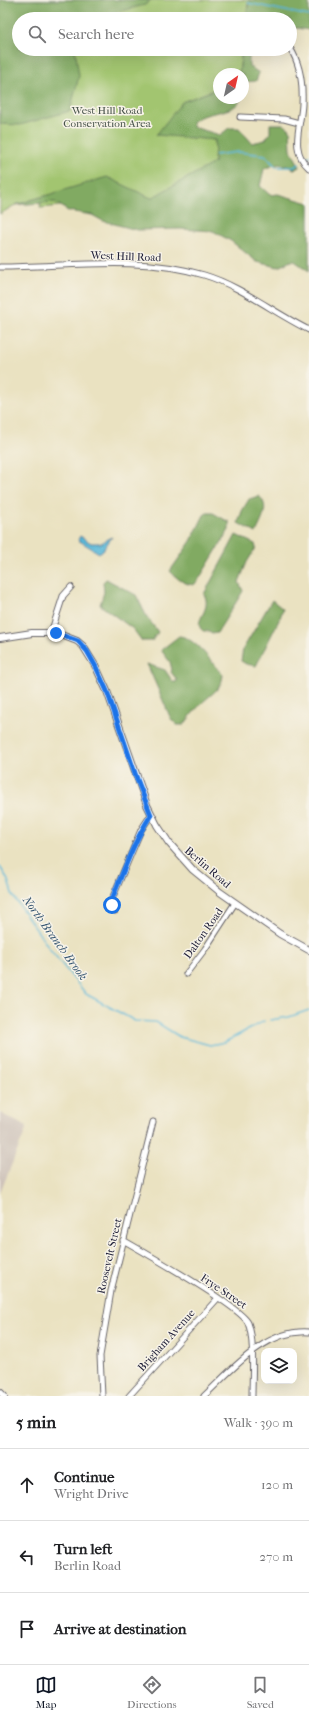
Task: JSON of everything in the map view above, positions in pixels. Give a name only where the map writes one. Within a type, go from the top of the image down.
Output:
[{"type":"street","points":[[294,56],[302,80],[302,106],[297,141],[298,150],[300,157],[309,168]]},
{"type":"street","points":[[240,117],[284,119],[299,122]]},
{"type":"street","name":"West Hill Road","points":[[0,267],[126,264],[149,265],[187,271],[204,275],[221,282],[309,330]]},
{"type":"street","points":[[51,633],[63,596],[71,588]]},
{"type":"street","name":"Berlin Road","points":[[0,638],[32,633],[51,633],[64,635],[78,641],[87,651],[107,691],[138,782],[151,815],[161,832],[178,855],[202,878],[235,903],[280,934],[309,950]]},
{"type":"street","points":[[115,911],[112,899],[141,830],[151,815]]},
{"type":"street","name":"Dalton Road","points":[[186,974],[205,949],[235,903]]},
{"type":"street","name":"Roosevelt Street","points":[[102,1396],[100,1356],[111,1291],[153,1122]]},
{"type":"street","name":"Frye Street","points":[[123,1240],[218,1298],[238,1311],[246,1319],[249,1325],[252,1352],[252,1396]]},
{"type":"street","name":"Brigham Avenue","points":[[129,1396],[218,1298]]},
{"type":"street","points":[[204,1396],[252,1352],[274,1338],[301,1331],[309,1332]]},
{"type":"street","points":[[0,1392],[4,1396]]},
{"type":"shaded area","points":[[0,1113],[27,1127],[0,1193]]},
{"type":"green space","name":"West Hill Road Conservation Area","points":[[0,0],[250,0],[247,12],[12,12],[12,56],[241,56],[240,68],[213,68],[213,90],[182,102],[174,136],[215,140],[214,162],[222,213],[71,205],[40,208],[41,197],[15,205],[0,214]]},
{"type":"green space","points":[[0,0],[151,0],[145,5],[117,12],[12,12],[12,56],[76,56],[79,76],[70,111],[20,125],[0,124]]},
{"type":"green space","points":[[249,0],[309,0],[309,30],[297,28],[297,12],[247,12]]},
{"type":"green space","points":[[241,56],[249,56],[249,66],[259,73],[256,81],[249,82],[249,68],[240,68]]},
{"type":"green space","points":[[213,90],[213,104],[237,104],[226,110],[197,118],[192,122],[193,127],[220,135],[229,128],[239,128],[252,143],[265,140],[270,133],[270,124],[283,124],[290,129],[291,150],[300,167],[294,169],[279,164],[264,169],[260,186],[270,195],[278,194],[309,203],[309,271],[293,260],[278,267],[257,262],[231,241],[213,231],[180,229],[137,230],[103,221],[92,215],[68,211],[55,202],[15,205],[107,177],[151,198],[214,163],[215,140],[156,135],[182,102]]},
{"type":"green space","points":[[259,496],[263,500],[265,509],[256,533],[238,523],[242,511],[249,499]]},
{"type":"green space","points":[[207,513],[213,513],[229,522],[229,530],[199,579],[194,585],[187,584],[181,581],[170,571],[191,541],[204,515]]},
{"type":"green space","points":[[236,535],[255,544],[256,548],[247,562],[239,582],[243,591],[217,633],[212,634],[207,631],[203,631],[199,623],[206,606],[204,594]]},
{"type":"green space","points":[[106,579],[136,595],[147,617],[158,632],[152,641],[142,641],[133,629],[100,605],[104,592],[103,582]]},
{"type":"green space","points":[[272,600],[283,609],[280,618],[256,666],[246,664],[241,661],[243,649]]},
{"type":"green space","points":[[179,636],[191,641],[197,646],[223,675],[218,688],[198,707],[184,725],[177,725],[171,719],[147,664],[165,670],[173,682],[176,682],[177,680],[171,672],[170,662],[161,650]]},
{"type":"water","points":[[80,536],[91,543],[101,543],[112,537],[103,550],[99,553],[78,540]]},
{"type":"waterway","points":[[248,3],[290,12]]},
{"type":"waterway","points":[[297,13],[309,16]]},
{"type":"waterway","points":[[215,155],[238,152],[265,155],[276,167],[294,167],[299,164]]},
{"type":"waterway","name":"North Branch Brook","points":[[0,867],[7,878],[13,896],[49,948],[86,994],[135,1021],[156,1022],[180,1037],[210,1045],[225,1042],[264,1021]]},
{"type":"waterway","name":"North Branch Brook","points":[[270,1020],[289,1017],[309,1010]]},
{"type":"route","points":[[56,633],[78,641],[87,651],[96,667],[107,691],[138,782],[151,815],[141,830],[131,853],[112,899],[112,905]]}]
